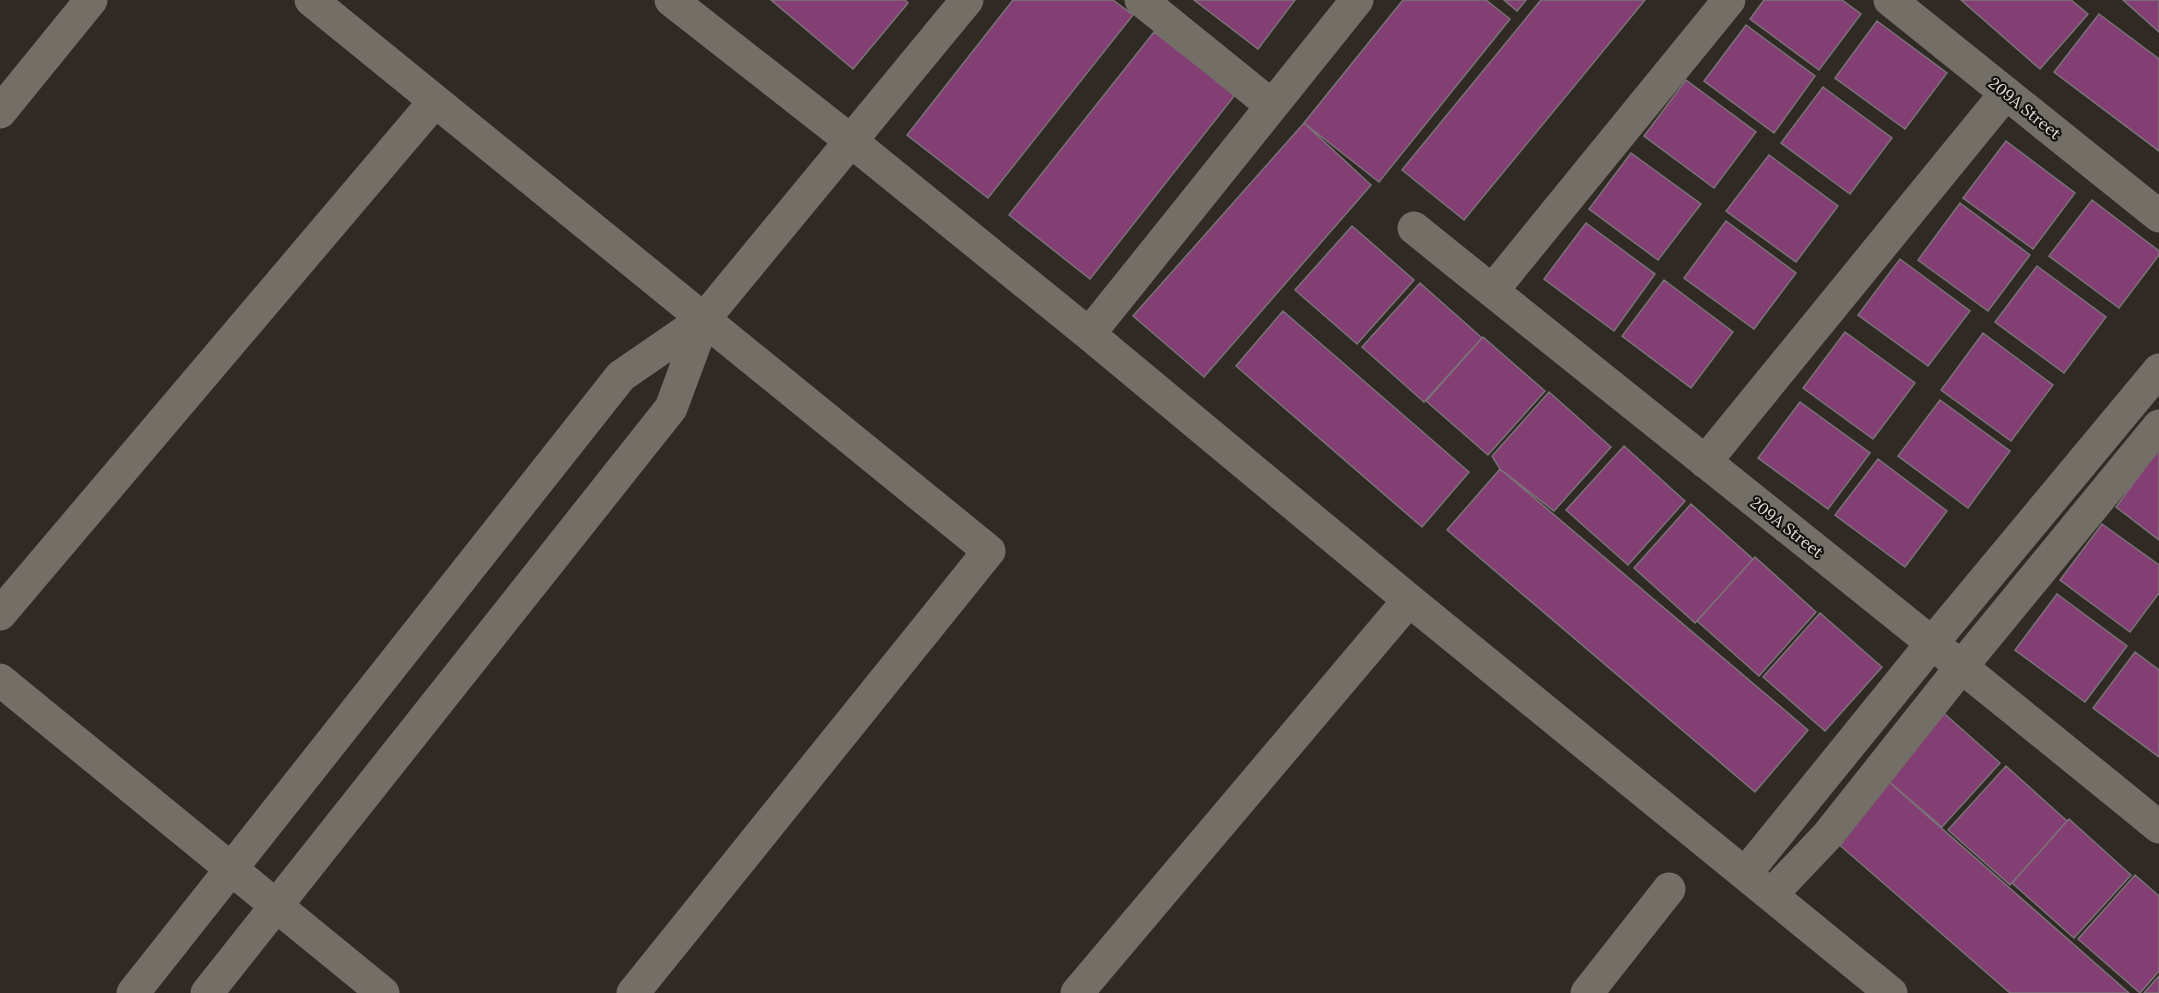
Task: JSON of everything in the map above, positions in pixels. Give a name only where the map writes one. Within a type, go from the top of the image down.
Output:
[{"type":"street","points":[[0,112],[91,0]]},
{"type":"street","points":[[311,0],[989,551],[633,993]]},
{"type":"street","points":[[671,0],[851,141],[1089,334],[1409,600],[1891,993]]},
{"type":"street","points":[[133,993],[621,376],[704,319],[967,0]]},
{"type":"street","points":[[1141,0],[1272,106]]},
{"type":"street","points":[[1089,334],[1357,0]]},
{"type":"street","points":[[1492,291],[1729,0]]},
{"type":"street","name":"209A Street","points":[[1890,0],[2159,216]]},
{"type":"street","points":[[1705,462],[2006,93]]},
{"type":"street","points":[[0,614],[435,101]]},
{"type":"street","name":"209A Street","points":[[1414,228],[1933,642],[2159,827]]},
{"type":"street","points":[[207,993],[671,408],[704,319]]},
{"type":"street","points":[[1745,874],[1933,642],[2159,370]]},
{"type":"street","points":[[1771,895],[1828,835],[1962,666],[2159,426]]},
{"type":"street","points":[[1077,993],[1409,600]]},
{"type":"street","points":[[0,680],[383,993]]},
{"type":"street","points":[[1587,993],[1669,889]]},
{"type":"building","points":[[771,0],[905,0],[908,3],[853,69]]},
{"type":"building","points":[[1013,0],[1113,0],[1133,15],[988,198],[907,135]]},
{"type":"building","points":[[1194,0],[1295,0],[1258,49]]},
{"type":"building","points":[[1403,0],[1486,0],[1510,19],[1379,182],[1304,123]]},
{"type":"building","points":[[1504,0],[1526,0],[1517,11]]},
{"type":"building","points":[[1541,0],[1645,0],[1464,220],[1402,170]]},
{"type":"building","points":[[1764,0],[1842,0],[1861,14],[1819,70],[1750,19]]},
{"type":"building","points":[[1961,0],[2071,0],[2088,14],[2040,69]]},
{"type":"building","points":[[2123,0],[2159,0],[2159,32]]},
{"type":"building","points":[[2099,14],[2159,59],[2159,151],[2054,72]]},
{"type":"building","points":[[1877,21],[1947,73],[1905,129],[1835,78]]},
{"type":"building","points":[[1746,25],[1815,76],[1774,133],[1704,81]]},
{"type":"building","points":[[1154,32],[1235,95],[1090,279],[1009,215]]},
{"type":"building","points":[[1686,80],[1756,132],[1714,188],[1644,136]]},
{"type":"building","points":[[1823,87],[1892,138],[1850,194],[1781,143]]},
{"type":"building","points":[[1304,123],[1371,185],[1204,377],[1133,316]]},
{"type":"building","points":[[2006,141],[2075,193],[2033,249],[1963,198]]},
{"type":"building","points":[[1631,153],[1701,204],[1658,260],[1589,209]]},
{"type":"building","points":[[1769,155],[1838,206],[1796,262],[1726,211]]},
{"type":"building","points":[[2092,200],[2159,251],[2159,255],[2119,308],[2049,256]]},
{"type":"building","points":[[1960,203],[2030,255],[1988,311],[1918,260]]},
{"type":"building","points":[[1726,221],[1796,273],[1754,329],[1684,278]]},
{"type":"building","points":[[1586,223],[1655,274],[1614,331],[1544,279]]},
{"type":"building","points":[[1352,226],[1414,280],[1357,344],[1295,290]]},
{"type":"building","points":[[1900,259],[1970,311],[1928,366],[1858,315]]},
{"type":"building","points":[[2037,266],[2106,317],[2064,373],[1995,322]]},
{"type":"building","points":[[1664,280],[1733,332],[1691,388],[1622,336]]},
{"type":"building","points":[[1420,283],[1482,338],[1424,402],[1362,347]]},
{"type":"building","points":[[1283,311],[1469,472],[1422,527],[1236,366]]},
{"type":"building","points":[[1845,332],[1915,383],[1873,439],[1803,388]]},
{"type":"building","points":[[1983,333],[2053,385],[2011,441],[1941,390]]},
{"type":"building","points":[[1483,337],[1545,391],[1488,455],[1426,401]]},
{"type":"building","points":[[1549,392],[1611,447],[1554,511],[1500,469],[1492,456]]},
{"type":"building","points":[[1940,400],[2010,451],[1968,508],[1898,456]]},
{"type":"building","points":[[1800,402],[1870,453],[1828,509],[1758,458]]},
{"type":"building","points":[[1624,446],[1685,501],[1628,565],[1566,510]]},
{"type":"building","points":[[2157,451],[2159,452],[2159,540],[2116,507]]},
{"type":"building","points":[[1878,459],[1947,511],[1905,567],[1835,515]]},
{"type":"building","points":[[1500,469],[1808,730],[1755,792],[1447,530]]},
{"type":"building","points":[[1691,504],[1753,559],[1695,623],[1634,568]]},
{"type":"building","points":[[2102,524],[2159,565],[2159,593],[2130,632],[2060,580]]},
{"type":"building","points":[[1755,557],[1816,612],[1759,676],[1697,621]]},
{"type":"building","points":[[2057,594],[2127,646],[2085,702],[2015,650]]},
{"type":"building","points":[[1820,613],[1882,667],[1825,731],[1763,677]]},
{"type":"building","points":[[2135,652],[2159,670],[2159,757],[2093,708]]},
{"type":"building","points":[[1938,708],[2000,763],[1942,827],[1881,775]]},
{"type":"building","points":[[2006,766],[2067,821],[2010,885],[1948,830]]},
{"type":"building","points":[[1881,775],[2129,993],[2010,993],[1828,835]]},
{"type":"building","points":[[2069,819],[2131,875],[2074,938],[2012,883]]},
{"type":"building","points":[[2135,875],[2159,896],[2159,971],[2140,993],[2078,939]]},
{"type":"building","points":[[2159,976],[2159,993],[2144,993]]}]
